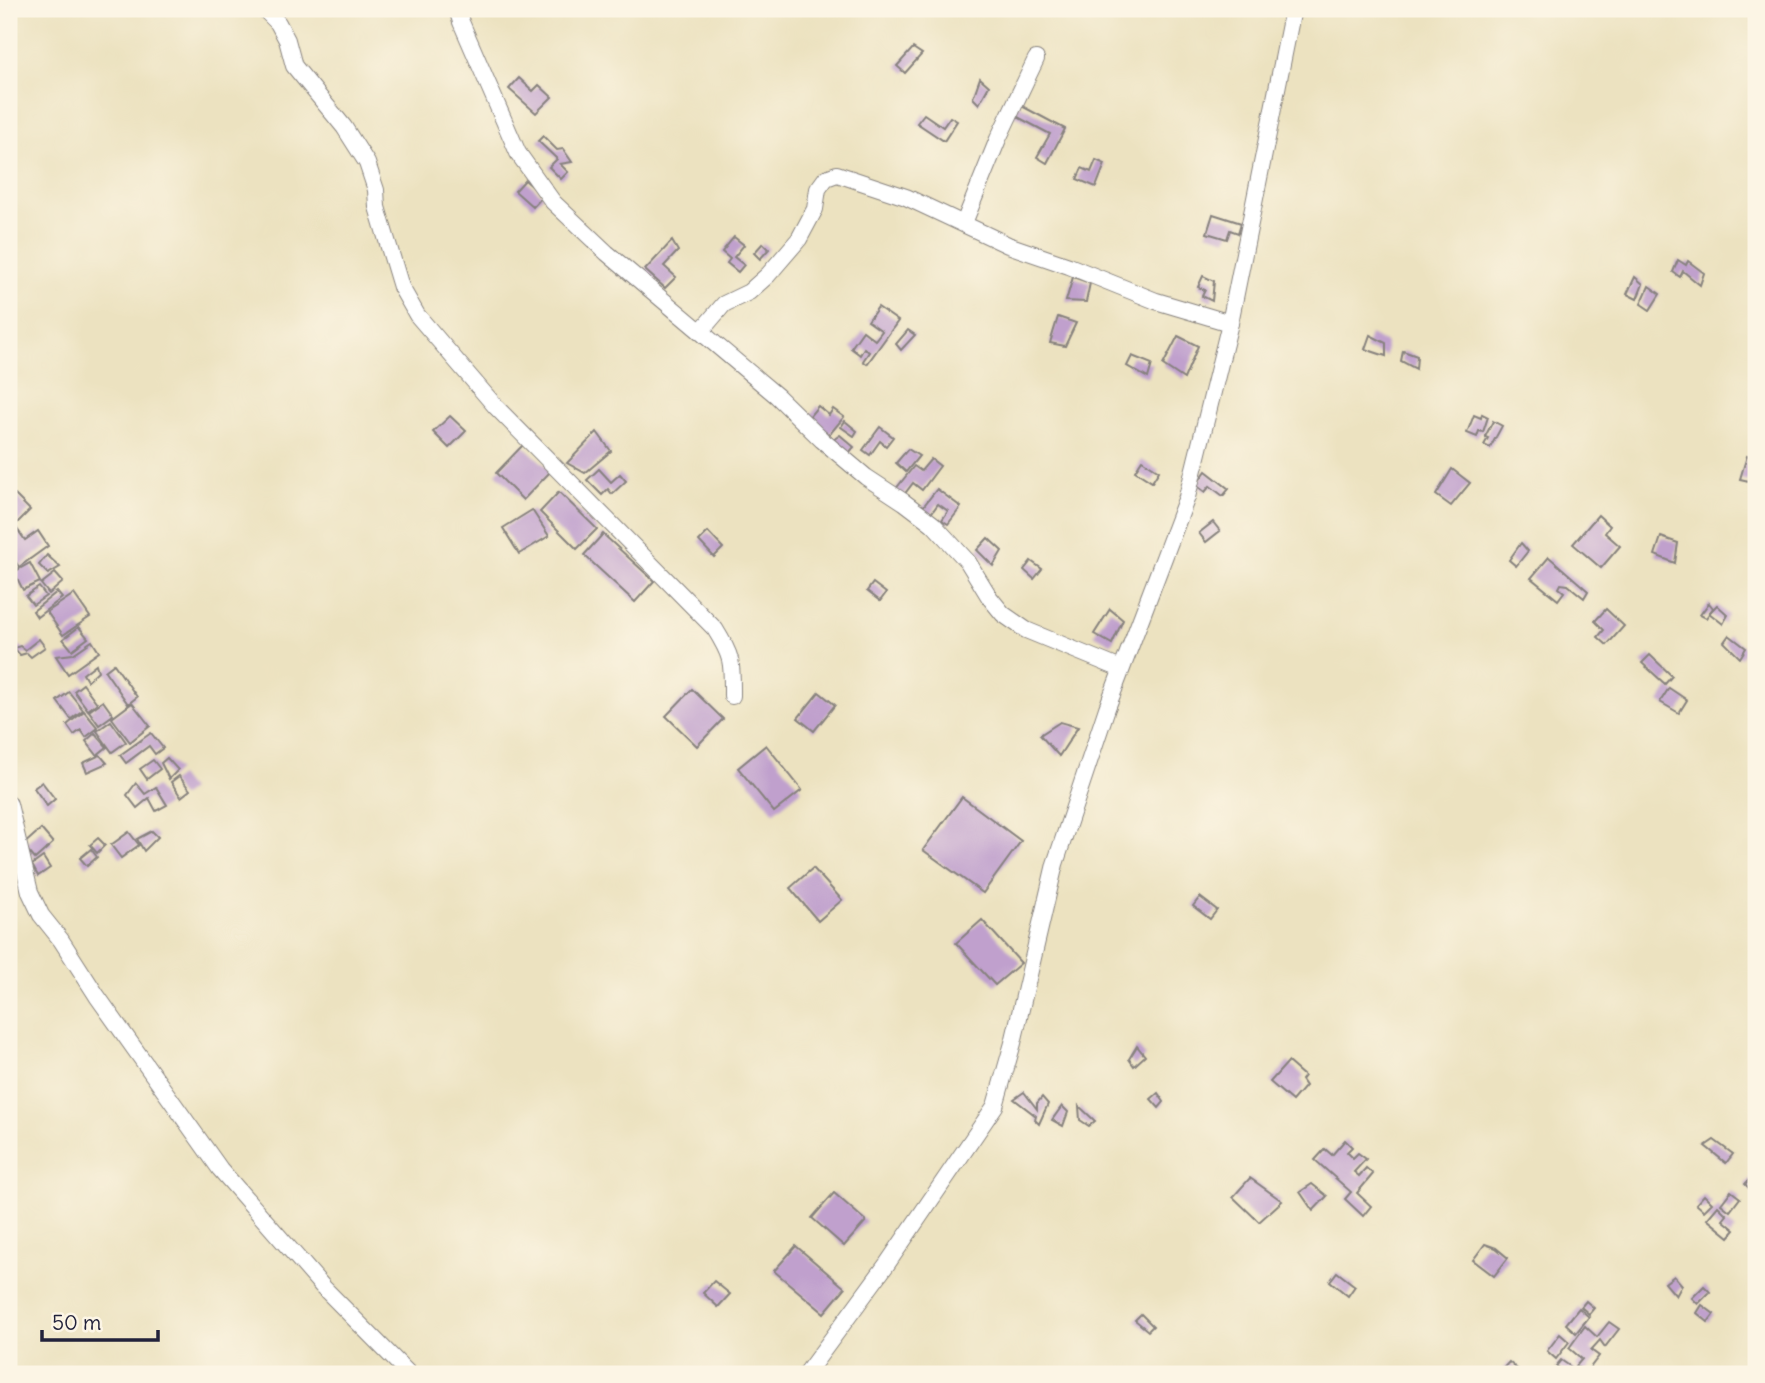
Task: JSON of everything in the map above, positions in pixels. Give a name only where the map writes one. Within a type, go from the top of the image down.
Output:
[{"type":"street","points":[[264,9],[278,23],[287,40],[294,66],[344,127],[367,163],[401,287],[417,315],[496,407],[715,629],[732,662],[732,695]]},
{"type":"street","points":[[457,9],[518,153],[553,202],[607,253],[777,396],[822,440],[866,477],[933,524],[968,562],[1003,614],[1026,630],[1121,669]]},
{"type":"street","points":[[806,1374],[887,1264],[995,1106],[1013,1043],[1055,864],[1121,669],[1187,497],[1230,323],[1293,9]]},
{"type":"street","points":[[964,223],[998,139],[1036,59]]},
{"type":"street","points":[[701,331],[724,304],[749,292],[768,275],[799,239],[815,209],[818,189],[826,178],[837,174],[906,197],[1008,244],[1156,301],[1230,323]]},
{"type":"street","points":[[9,804],[30,892],[41,915],[61,940],[97,996],[220,1169],[323,1287],[409,1374]]},
{"type":"building","points":[[913,48],[922,54],[905,73],[897,66]]},
{"type":"building","points":[[519,78],[533,91],[539,85],[552,97],[536,113],[509,89]]},
{"type":"building","points":[[980,78],[989,86],[979,104],[973,98]]},
{"type":"building","points":[[1018,104],[1065,129],[1047,163],[1037,157],[1050,134],[1012,114]]},
{"type":"building","points":[[924,114],[943,127],[950,117],[957,121],[944,141],[917,123]]},
{"type":"building","points":[[543,136],[557,150],[563,149],[572,162],[560,164],[568,172],[561,179],[549,167],[557,159],[538,141]]},
{"type":"building","points":[[1096,160],[1105,164],[1096,187],[1077,179],[1082,168],[1091,172]]},
{"type":"building","points":[[525,180],[543,196],[533,207],[515,191]]},
{"type":"building","points":[[1213,214],[1241,223],[1238,233],[1230,230],[1227,239],[1207,233]]},
{"type":"building","points":[[734,237],[744,245],[734,257],[744,265],[738,272],[727,263],[730,259],[722,252]]},
{"type":"building","points":[[672,241],[678,251],[664,266],[676,277],[665,288],[645,270]]},
{"type":"building","points":[[763,243],[769,249],[760,259],[754,253]]},
{"type":"building","points":[[1678,260],[1686,265],[1688,261],[1704,273],[1700,285],[1683,271],[1680,277],[1673,272]]},
{"type":"building","points":[[1203,276],[1214,281],[1212,301],[1202,296],[1205,290],[1198,287]]},
{"type":"building","points":[[1073,277],[1090,283],[1086,302],[1066,301]]},
{"type":"building","points":[[1635,277],[1643,284],[1637,299],[1627,294]]},
{"type":"building","points":[[1649,286],[1660,294],[1650,310],[1641,304]]},
{"type":"building","points":[[878,307],[898,321],[867,364],[863,361],[869,352],[864,348],[860,355],[851,348],[863,331],[875,340],[882,331],[868,321]]},
{"type":"building","points":[[1058,317],[1076,323],[1065,346],[1050,343]]},
{"type":"building","points":[[908,330],[915,335],[901,350],[896,344]]},
{"type":"building","points":[[1370,335],[1386,343],[1386,356],[1365,349]]},
{"type":"building","points":[[1178,336],[1198,346],[1184,379],[1163,365]]},
{"type":"building","points":[[1403,351],[1417,356],[1416,369],[1401,361]]},
{"type":"building","points":[[1132,356],[1152,364],[1148,378],[1127,366]]},
{"type":"building","points":[[818,406],[829,415],[833,409],[844,417],[829,435],[808,418]]},
{"type":"building","points":[[1482,414],[1488,417],[1483,432],[1479,431],[1477,437],[1467,433],[1474,415],[1481,418]]},
{"type":"building","points":[[450,416],[466,431],[449,448],[433,432]]},
{"type":"building","points":[[845,421],[857,431],[854,436],[841,427]]},
{"type":"building","points":[[1493,421],[1502,426],[1490,448],[1484,445]]},
{"type":"building","points":[[880,427],[893,437],[886,446],[880,441],[870,455],[863,450]]},
{"type":"building","points":[[597,432],[611,451],[585,473],[567,463]]},
{"type":"building","points":[[840,435],[854,447],[848,454],[833,440]]},
{"type":"building","points":[[523,445],[551,471],[523,500],[496,473]]},
{"type":"building","points":[[908,449],[919,456],[906,472],[896,463]]},
{"type":"building","points":[[1747,456],[1756,460],[1749,481],[1740,479]]},
{"type":"building","points":[[931,459],[940,466],[922,490],[913,483],[903,496],[895,490],[914,466],[921,471]]},
{"type":"building","points":[[1142,460],[1159,471],[1152,482],[1135,471]]},
{"type":"building","points":[[599,469],[611,482],[620,474],[626,481],[612,494],[608,489],[602,495],[587,480]]},
{"type":"building","points":[[1452,469],[1470,483],[1451,506],[1436,495]]},
{"type":"building","points":[[1206,471],[1229,489],[1223,496],[1210,486],[1205,492],[1196,485]]},
{"type":"building","points":[[9,489],[30,510],[9,531]]},
{"type":"building","points":[[937,489],[961,507],[948,524],[942,520],[948,511],[938,504],[930,515],[922,508]]},
{"type":"building","points":[[559,492],[597,529],[577,549],[540,512]]},
{"type":"building","points":[[532,510],[549,536],[519,554],[503,528]]},
{"type":"building","points":[[1598,515],[1610,526],[1605,533],[1620,546],[1601,568],[1573,544]]},
{"type":"building","points":[[1213,522],[1220,531],[1206,542],[1199,533]]},
{"type":"building","points":[[17,529],[25,540],[38,531],[48,546],[19,567],[9,552],[9,535]]},
{"type":"building","points":[[708,532],[723,548],[714,557],[699,541]]},
{"type":"building","points":[[603,534],[654,581],[635,602],[584,555]]},
{"type":"building","points":[[1661,537],[1678,543],[1675,563],[1655,555]]},
{"type":"building","points":[[988,538],[1002,551],[993,566],[977,550]]},
{"type":"building","points":[[1521,543],[1528,551],[1516,566],[1509,560]]},
{"type":"building","points":[[47,555],[60,567],[48,574],[39,565]]},
{"type":"building","points":[[1549,557],[1588,591],[1584,598],[1568,585],[1561,584],[1559,588],[1564,592],[1558,600],[1531,578]]},
{"type":"building","points":[[1031,561],[1042,569],[1034,579],[1024,570]]},
{"type":"building","points":[[30,563],[40,582],[23,590],[14,572]]},
{"type":"building","points":[[55,573],[63,582],[49,594],[41,584]]},
{"type":"building","points":[[873,583],[886,593],[880,601],[867,591]]},
{"type":"building","points":[[39,587],[46,596],[33,605],[26,596]]},
{"type":"building","points":[[57,592],[62,598],[37,617],[33,611]]},
{"type":"building","points":[[74,594],[90,617],[63,635],[47,612]]},
{"type":"building","points":[[1709,603],[1713,608],[1706,618],[1700,615]]},
{"type":"building","points":[[1717,605],[1728,615],[1723,624],[1709,613]]},
{"type":"building","points":[[1110,609],[1123,620],[1112,644],[1094,634]]},
{"type":"building","points":[[1606,609],[1624,626],[1607,645],[1598,637],[1604,630],[1595,621]]},
{"type":"building","points":[[79,627],[88,638],[72,650],[63,639]]},
{"type":"building","points":[[1729,635],[1746,648],[1740,658],[1724,642]]},
{"type":"building","points":[[39,639],[45,647],[31,657],[27,653],[20,655],[14,648],[20,646],[25,650]]},
{"type":"building","points":[[92,641],[99,652],[68,674],[56,656],[73,654]]},
{"type":"building","points":[[1650,655],[1672,676],[1665,684],[1642,663]]},
{"type":"building","points":[[96,664],[98,671],[87,681],[83,674]]},
{"type":"building","points":[[114,664],[137,697],[128,704],[105,671]]},
{"type":"building","points":[[83,684],[97,703],[88,710],[74,691]]},
{"type":"building","points":[[1669,688],[1687,700],[1679,713],[1660,702]]},
{"type":"building","points":[[692,689],[723,719],[697,746],[666,716]]},
{"type":"building","points":[[69,692],[83,710],[71,719],[57,701]]},
{"type":"building","points":[[819,692],[835,705],[814,731],[798,718]]},
{"type":"building","points":[[103,701],[113,715],[99,725],[89,711]]},
{"type":"building","points":[[132,703],[150,726],[130,742],[112,718]]},
{"type":"building","points":[[84,711],[98,728],[86,737],[81,730],[74,735],[67,725]]},
{"type":"building","points":[[111,721],[126,742],[112,752],[97,731]]},
{"type":"building","points":[[1060,722],[1078,727],[1059,756],[1040,735]]},
{"type":"building","points":[[95,733],[107,747],[97,755],[86,741]]},
{"type":"building","points":[[151,733],[163,748],[155,754],[149,746],[126,763],[120,755]]},
{"type":"building","points":[[766,745],[802,790],[774,812],[738,768]]},
{"type":"building","points":[[100,755],[107,763],[87,772],[83,763]]},
{"type":"building","points":[[167,758],[178,770],[169,779],[161,763]]},
{"type":"building","points":[[153,760],[160,769],[147,779],[140,769]]},
{"type":"building","points":[[179,776],[190,790],[181,797],[171,782]]},
{"type":"building","points":[[42,782],[55,799],[47,806],[34,788]]},
{"type":"building","points":[[136,783],[145,794],[156,787],[167,805],[156,811],[149,798],[137,808],[127,795]]},
{"type":"building","points":[[962,797],[1021,841],[983,893],[923,850]]},
{"type":"building","points":[[41,829],[53,843],[35,859],[23,845]]},
{"type":"building","points":[[152,831],[158,837],[144,851],[137,839]]},
{"type":"building","points":[[129,832],[139,845],[121,858],[111,845]]},
{"type":"building","points":[[98,838],[105,845],[97,853],[90,845]]},
{"type":"building","points":[[91,849],[97,857],[87,866],[80,858]]},
{"type":"building","points":[[43,857],[50,868],[38,876],[32,865]]},
{"type":"building","points":[[813,868],[842,900],[818,921],[790,888]]},
{"type":"building","points":[[1200,897],[1217,910],[1210,919],[1193,906]]},
{"type":"building","points":[[982,920],[1021,963],[995,985],[956,943]]},
{"type":"building","points":[[1137,1046],[1145,1056],[1134,1066],[1129,1059]]},
{"type":"building","points":[[1288,1062],[1304,1076],[1301,1080],[1305,1086],[1292,1101],[1270,1082]]},
{"type":"building","points":[[1024,1092],[1037,1109],[1037,1103],[1042,1097],[1048,1104],[1039,1124],[1035,1120],[1036,1116],[1014,1099]]},
{"type":"building","points":[[1158,1093],[1164,1102],[1159,1108],[1151,1099]]},
{"type":"building","points":[[1062,1106],[1068,1112],[1063,1126],[1052,1120]]},
{"type":"building","points":[[1079,1106],[1095,1121],[1089,1126],[1080,1120]]},
{"type":"building","points":[[1345,1140],[1352,1147],[1347,1152],[1353,1158],[1358,1153],[1366,1159],[1354,1172],[1359,1176],[1366,1168],[1373,1174],[1357,1193],[1371,1206],[1363,1216],[1345,1199],[1351,1192],[1315,1160],[1325,1149],[1332,1155]]},
{"type":"building","points":[[1714,1140],[1733,1154],[1726,1163],[1705,1146]]},
{"type":"building","points":[[1756,1173],[1756,1195],[1745,1184]]},
{"type":"building","points":[[1250,1178],[1282,1201],[1259,1222],[1233,1197]]},
{"type":"building","points":[[1312,1184],[1327,1196],[1313,1211],[1300,1192]]},
{"type":"building","points":[[1731,1191],[1740,1198],[1730,1211],[1721,1204]]},
{"type":"building","points":[[834,1193],[866,1221],[844,1246],[812,1218]]},
{"type":"building","points":[[1704,1195],[1712,1203],[1704,1211],[1696,1204]]},
{"type":"building","points":[[1718,1206],[1727,1215],[1723,1220],[1735,1230],[1729,1237],[1707,1219]]},
{"type":"building","points":[[1485,1244],[1496,1248],[1508,1258],[1494,1276],[1473,1260]]},
{"type":"building","points":[[796,1246],[845,1288],[824,1313],[774,1271]]},
{"type":"building","points":[[1337,1272],[1355,1286],[1348,1296],[1330,1281]]},
{"type":"building","points":[[1674,1276],[1682,1285],[1676,1296],[1665,1283]]},
{"type":"building","points":[[714,1281],[730,1294],[718,1307],[703,1293]]},
{"type":"building","points":[[1704,1286],[1710,1292],[1698,1304],[1692,1298]]},
{"type":"building","points":[[1586,1301],[1594,1308],[1589,1314],[1581,1307]]},
{"type":"building","points":[[1702,1305],[1714,1314],[1708,1322],[1697,1313]]},
{"type":"building","points":[[1579,1308],[1589,1317],[1576,1333],[1566,1324]]},
{"type":"building","points":[[1141,1314],[1153,1326],[1148,1331],[1135,1320]]},
{"type":"building","points":[[1609,1322],[1619,1329],[1605,1347],[1600,1340],[1591,1350],[1599,1356],[1585,1374],[1576,1366],[1582,1359],[1569,1348],[1585,1326],[1597,1337]]},
{"type":"building","points":[[1560,1334],[1569,1342],[1556,1359],[1547,1351]]},
{"type":"building","points":[[1561,1360],[1581,1374],[1568,1374],[1556,1366]]},
{"type":"building","points":[[1509,1362],[1523,1374],[1499,1373]]}]
